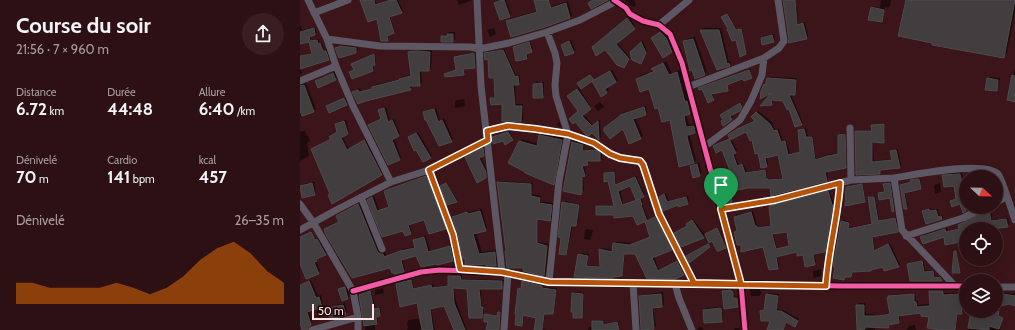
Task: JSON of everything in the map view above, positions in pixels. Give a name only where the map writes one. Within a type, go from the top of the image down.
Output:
[{"type":"street","points":[[308,0],[326,39],[353,106],[391,182]]},
{"type":"street","points":[[314,13],[348,0]]},
{"type":"street","points":[[477,0],[481,86],[505,272],[504,330]]},
{"type":"street","points":[[688,87],[764,58],[779,48],[784,41],[778,0]]},
{"type":"street","points":[[326,39],[380,46],[471,47],[479,49],[509,43],[547,32],[580,20],[614,1],[626,8],[630,14],[643,21],[659,25],[670,34],[682,63],[741,284],[745,330]]},
{"type":"street","points":[[659,25],[685,2]]},
{"type":"street","points":[[547,32],[556,53],[556,96],[560,104],[568,134],[559,181],[549,282]]},
{"type":"street","points":[[704,147],[740,120],[747,109],[762,75],[764,58]]},
{"type":"street","points":[[300,81],[336,66]]},
{"type":"street","points":[[487,131],[508,126],[568,134],[594,143],[610,154],[620,158],[640,161],[643,165],[659,214],[694,283]]},
{"type":"street","points":[[850,128],[851,180]]},
{"type":"street","points":[[300,230],[391,182],[429,170],[488,140]]},
{"type":"street","points":[[721,209],[775,200],[851,180],[894,178],[946,170],[982,168],[997,173],[1000,176],[1015,220]]},
{"type":"street","points":[[429,170],[453,235],[460,269]]},
{"type":"street","points":[[894,178],[902,230],[906,236],[955,286]]},
{"type":"street","points":[[826,286],[832,238],[837,217],[840,183]]},
{"type":"street","points":[[361,197],[382,249]]},
{"type":"street","points":[[300,204],[313,222],[353,291],[358,318],[358,330]]},
{"type":"street","points":[[906,236],[963,218],[971,214]]},
{"type":"street","points":[[353,291],[421,272],[460,269],[505,272],[549,282],[826,286],[959,286]]},
{"type":"street","points":[[633,283],[636,330]]},
{"type":"street","points":[[675,284],[692,330]]},
{"type":"street","points":[[1003,287],[1015,287]]},
{"type":"street","points":[[312,330],[358,318]]},
{"type":"building","points":[[360,0],[374,0],[375,5],[396,0],[402,13],[389,17],[394,33],[387,36],[388,41],[381,41],[377,19],[368,22]]},
{"type":"building","points":[[504,0],[510,17],[500,20],[494,3]]},
{"type":"building","points":[[534,0],[548,0],[551,8],[566,3],[570,18],[511,37],[506,21],[537,12]]},
{"type":"building","points":[[593,0],[608,0],[591,9],[588,3]]},
{"type":"building","points":[[783,0],[795,0],[797,25],[803,23],[807,39],[788,43],[789,40]]},
{"type":"building","points":[[906,0],[1015,0],[1004,58],[932,45],[932,43],[898,36]]},
{"type":"building","points":[[871,7],[884,10],[882,22],[868,20]]},
{"type":"building","points":[[727,14],[736,30],[741,29],[746,54],[740,57],[736,40],[732,41],[728,29],[721,17]]},
{"type":"building","points":[[627,18],[635,29],[616,44],[629,59],[624,68],[617,65],[605,50],[596,56],[592,47]]},
{"type":"building","points":[[314,28],[315,35],[309,37],[310,41],[317,40],[318,44],[320,43],[323,51],[326,51],[329,60],[300,69],[300,56],[312,54],[309,42],[300,44],[300,32]]},
{"type":"building","points":[[700,30],[719,30],[727,64],[729,63],[730,66],[717,70]]},
{"type":"building","points":[[660,32],[666,38],[672,52],[663,58],[651,38]]},
{"type":"building","points":[[447,34],[453,34],[453,42],[441,42],[441,36],[447,36]]},
{"type":"building","points":[[772,35],[774,42],[762,45],[761,38]]},
{"type":"building","points":[[693,39],[705,75],[695,79],[692,70],[690,71],[683,41]]},
{"type":"building","points":[[569,41],[574,53],[565,56],[561,45]]},
{"type":"building","points":[[529,42],[532,52],[526,54],[527,59],[516,61],[513,47]]},
{"type":"building","points":[[641,42],[646,53],[641,64],[632,60],[630,52]]},
{"type":"building","points":[[341,46],[356,48],[356,53],[339,58],[335,48]]},
{"type":"building","points":[[503,50],[515,77],[518,76],[519,85],[513,85],[515,106],[522,106],[521,122],[502,122],[502,104],[491,105],[490,98],[495,98],[494,78],[489,78],[488,59],[485,60],[484,53]]},
{"type":"building","points":[[408,52],[430,52],[429,71],[419,71],[420,86],[409,86],[411,90],[358,104],[352,92],[372,89],[372,87],[411,76]]},
{"type":"building","points":[[474,53],[475,68],[463,69],[464,75],[445,77],[444,74],[456,70],[454,57]]},
{"type":"building","points":[[374,54],[375,65],[372,66],[373,71],[352,79],[349,72],[354,70],[351,64]]},
{"type":"building","points":[[663,63],[669,75],[677,72],[685,102],[687,101],[690,114],[684,116],[686,127],[694,126],[695,133],[688,135],[687,137],[694,163],[679,167],[670,120],[662,122],[658,108],[655,109],[649,89],[640,92],[636,79],[655,71],[651,69]]},
{"type":"building","points":[[749,70],[752,78],[744,81],[742,79],[727,85],[728,91],[711,94],[714,100],[708,103],[702,89],[699,90],[698,88]]},
{"type":"building","points":[[610,71],[616,82],[605,89],[607,93],[601,97],[592,81]]},
{"type":"building","points":[[333,73],[336,80],[318,88],[315,81]]},
{"type":"building","points":[[590,75],[594,80],[581,89],[577,83]]},
{"type":"building","points":[[1012,75],[1015,76],[1015,102],[1007,100]]},
{"type":"building","points":[[767,78],[796,80],[795,95],[789,95],[802,125],[795,127],[789,109],[787,110],[783,101],[771,100],[772,105],[760,106],[771,93],[760,99],[761,91],[764,84],[765,86]]},
{"type":"building","points":[[987,78],[998,80],[997,91],[985,90]]},
{"type":"building","points":[[542,83],[543,98],[533,98],[533,84]]},
{"type":"building","points":[[304,85],[314,112],[302,116],[300,111],[300,86]]},
{"type":"building","points":[[577,89],[591,109],[582,116],[592,126],[598,121],[599,140],[592,133],[589,136],[586,135],[575,122],[573,124],[569,119],[578,111],[567,96]]},
{"type":"building","points":[[344,98],[347,105],[329,113],[326,106]]},
{"type":"building","points":[[740,103],[742,107],[740,111],[730,116],[732,120],[723,126],[721,121],[723,120],[720,115]]},
{"type":"building","points":[[644,107],[646,115],[633,119],[641,139],[629,144],[623,129],[610,139],[604,131],[604,128],[620,115]]},
{"type":"building","points":[[384,108],[388,122],[392,120],[399,136],[392,140],[400,160],[388,165],[368,125],[381,119],[378,110]]},
{"type":"building","points":[[434,109],[438,122],[442,120],[452,142],[439,146],[425,120],[423,112]]},
{"type":"building","points":[[756,112],[770,124],[774,131],[777,130],[781,142],[785,141],[788,155],[800,152],[798,130],[804,129],[806,137],[812,137],[815,160],[838,154],[838,135],[845,134],[846,168],[825,172],[827,181],[771,196],[770,188],[748,188],[731,192],[732,202],[729,203],[722,188],[733,185],[729,168],[722,150],[716,153],[713,146],[729,139],[736,153],[733,154],[737,166],[742,164],[745,173],[765,170],[766,179],[768,180],[783,179],[778,155],[765,158],[767,167],[761,168],[758,153],[755,154],[752,140],[750,141],[746,132],[730,140],[728,135],[755,121],[751,117]]},
{"type":"building","points":[[344,121],[348,134],[341,138],[347,150],[364,140],[382,175],[332,204],[328,195],[330,194],[311,149],[331,139],[329,137],[337,132],[335,124]]},
{"type":"building","points":[[884,124],[884,143],[872,142],[872,162],[892,160],[890,151],[896,150],[900,168],[880,170],[880,174],[856,175],[855,131],[872,131],[871,125]]},
{"type":"building","points":[[508,132],[513,140],[505,145],[503,141],[493,144],[492,137]]},
{"type":"building","points":[[416,133],[431,158],[423,162],[416,150],[414,151],[408,137]]},
{"type":"building","points":[[539,135],[562,140],[554,185],[525,173],[508,163],[519,141],[537,146]]},
{"type":"building","points":[[572,142],[583,145],[582,151],[596,150],[600,153],[600,161],[587,161],[588,165],[582,166],[585,176],[582,177],[581,195],[563,191]]},
{"type":"building","points":[[483,148],[484,156],[479,158],[486,172],[486,178],[477,183],[465,157]]},
{"type":"building","points":[[697,164],[700,176],[693,178],[690,166]]},
{"type":"building","points":[[614,172],[615,185],[635,177],[644,197],[636,200],[630,186],[618,191],[622,205],[640,199],[647,221],[637,225],[633,216],[614,218],[614,215],[596,215],[596,206],[614,206],[608,181],[604,182],[604,173]]},
{"type":"building","points":[[959,174],[959,204],[952,207],[950,201],[956,199],[954,186],[944,187],[942,175]]},
{"type":"building","points":[[426,176],[446,229],[429,234],[424,220],[408,225],[411,234],[405,236],[403,231],[382,237],[367,200],[372,197],[377,211],[389,207],[384,191]]},
{"type":"building","points":[[919,179],[921,189],[904,193],[907,209],[904,209],[900,185],[911,182],[910,180]]},
{"type":"building","points":[[497,182],[531,184],[531,196],[540,198],[539,203],[552,205],[550,221],[537,219],[537,243],[547,246],[544,276],[523,271],[524,268],[507,268]]},
{"type":"building","points":[[312,183],[315,195],[302,198],[300,186]]},
{"type":"building","points":[[446,183],[457,202],[447,205],[440,186]]},
{"type":"building","points":[[890,183],[894,211],[892,212],[890,198],[879,200],[878,193],[885,192],[883,184]]},
{"type":"building","points":[[862,184],[865,202],[845,206],[846,187]]},
{"type":"building","points":[[828,191],[833,205],[825,252],[813,254],[815,265],[805,267],[803,255],[797,256],[797,252],[776,257],[778,269],[769,270],[763,247],[741,252],[741,245],[737,245],[734,232],[737,231],[734,217],[751,212],[757,228],[771,226],[769,206]],"holes":[[[787,232],[789,246],[776,249],[772,234]]]},
{"type":"building","points":[[664,194],[667,202],[686,197],[688,204],[678,207],[678,205],[663,211],[659,197]]},
{"type":"building","points":[[868,197],[874,197],[878,221],[895,218],[898,232],[872,237],[874,251],[888,244],[899,267],[884,271],[883,267],[871,271],[852,272],[851,277],[845,277],[844,280],[833,278],[835,267],[833,267],[841,221],[849,223],[848,229],[872,224]]},
{"type":"building","points":[[562,202],[579,205],[576,226],[571,226],[566,255],[559,254],[561,238],[558,237]]},
{"type":"building","points":[[358,204],[377,251],[380,254],[383,254],[384,257],[400,251],[415,248],[413,240],[424,237],[428,252],[450,246],[453,261],[421,267],[416,256],[401,260],[404,272],[394,274],[390,268],[352,278],[326,235],[324,229],[339,222],[336,216]]},
{"type":"building","points":[[929,209],[930,211],[936,210],[938,217],[941,216],[942,219],[926,224],[922,211]]},
{"type":"building","points":[[480,211],[486,231],[473,234],[479,254],[495,252],[496,266],[486,266],[486,264],[465,266],[465,258],[463,259],[458,234],[452,217],[467,212],[468,214]]},
{"type":"building","points":[[980,214],[990,214],[991,221],[1006,219],[1008,227],[1003,228],[1003,222],[965,222]]},
{"type":"building","points":[[655,217],[672,250],[652,258],[658,271],[677,261],[684,275],[675,279],[647,279],[635,254],[624,254],[622,276],[613,278],[574,277],[578,254],[588,256],[586,266],[600,267],[599,249],[612,252],[613,243],[629,245],[650,237],[645,222]]},
{"type":"building","points":[[692,220],[704,238],[681,247],[674,233],[687,226],[686,224]]},
{"type":"building","points":[[717,228],[726,248],[719,251],[717,251],[712,241],[709,243],[705,234]]},
{"type":"building","points":[[945,229],[946,232],[959,229],[959,242],[945,245],[944,237],[923,244],[920,237]]},
{"type":"building","points":[[311,232],[315,240],[317,239],[326,255],[316,259],[317,261],[314,262],[319,274],[306,279],[300,264],[300,237]]},
{"type":"building","points":[[708,244],[710,247],[689,263],[686,256]]},
{"type":"building","points":[[954,251],[956,251],[960,273],[952,273]]},
{"type":"building","points":[[922,261],[924,272],[933,271],[934,278],[940,277],[942,281],[910,281],[907,264]]},
{"type":"building","points":[[448,276],[460,276],[461,280],[502,281],[502,289],[479,289],[481,307],[483,307],[482,318],[469,318],[467,289],[453,288],[454,303],[465,330],[454,330],[444,306],[430,309],[433,330],[422,330],[417,303],[400,307],[396,284],[411,280],[413,289],[431,285],[432,288],[448,286]]},
{"type":"building","points":[[309,281],[316,298],[319,297],[322,307],[307,312],[311,325],[307,330],[302,330],[300,323],[300,285]]},
{"type":"building","points":[[522,281],[542,286],[542,288],[556,290],[553,314],[544,314],[542,330],[534,330],[536,318],[523,315],[522,326],[515,325],[518,288],[521,289]]},
{"type":"building","points":[[345,287],[348,299],[342,301],[338,289]]},
{"type":"building","points":[[731,290],[733,292],[733,298],[737,298],[738,307],[724,309],[722,291]]},
{"type":"building","points":[[370,291],[374,309],[379,308],[380,316],[376,317],[377,324],[364,326],[359,295]]},
{"type":"building","points":[[929,291],[943,291],[943,295],[959,294],[959,314],[957,314],[955,330],[927,328],[929,317],[921,316],[921,313],[898,316],[899,323],[888,325],[889,328],[865,327],[865,329],[857,330],[856,305],[864,305],[864,316],[890,314],[887,298],[888,296],[914,294],[914,302],[916,302],[917,307],[930,306]]},
{"type":"building","points":[[572,293],[583,294],[582,318],[573,318],[573,312],[571,312]]},
{"type":"building","points":[[661,294],[662,307],[652,308],[654,329],[641,330],[639,296]]},
{"type":"building","points":[[766,294],[778,296],[776,311],[781,311],[798,321],[795,327],[786,322],[783,330],[767,330],[770,321],[761,321],[760,311],[764,310]]},
{"type":"building","points":[[1003,294],[1015,296],[1015,306],[1009,304],[1003,305]]},
{"type":"building","points":[[343,305],[346,315],[330,320],[327,308]]},
{"type":"building","points":[[721,308],[722,322],[704,323],[703,310]]},
{"type":"building","points":[[498,312],[500,312],[499,330],[486,330],[488,322],[484,322],[484,314],[497,316]]},
{"type":"building","points":[[970,318],[1003,318],[999,329],[989,326],[989,330],[968,328]]},
{"type":"building","points":[[592,321],[603,321],[603,325],[617,322],[619,330],[592,330]]},
{"type":"cycle path","points":[[614,0],[626,8],[630,14],[643,21],[659,25],[670,34],[682,63],[741,284],[745,330]]},
{"type":"cycle path","points":[[353,291],[421,272],[440,270],[502,272],[549,282],[959,286]]},
{"type":"route","points":[[508,126],[568,134],[594,143],[610,154],[620,158],[640,161],[643,165],[659,214],[694,283],[741,284],[721,209],[775,200],[840,183],[840,198],[832,238],[826,286],[549,282],[502,272],[460,269],[453,235],[429,170],[488,140],[487,131],[508,126]]}]
